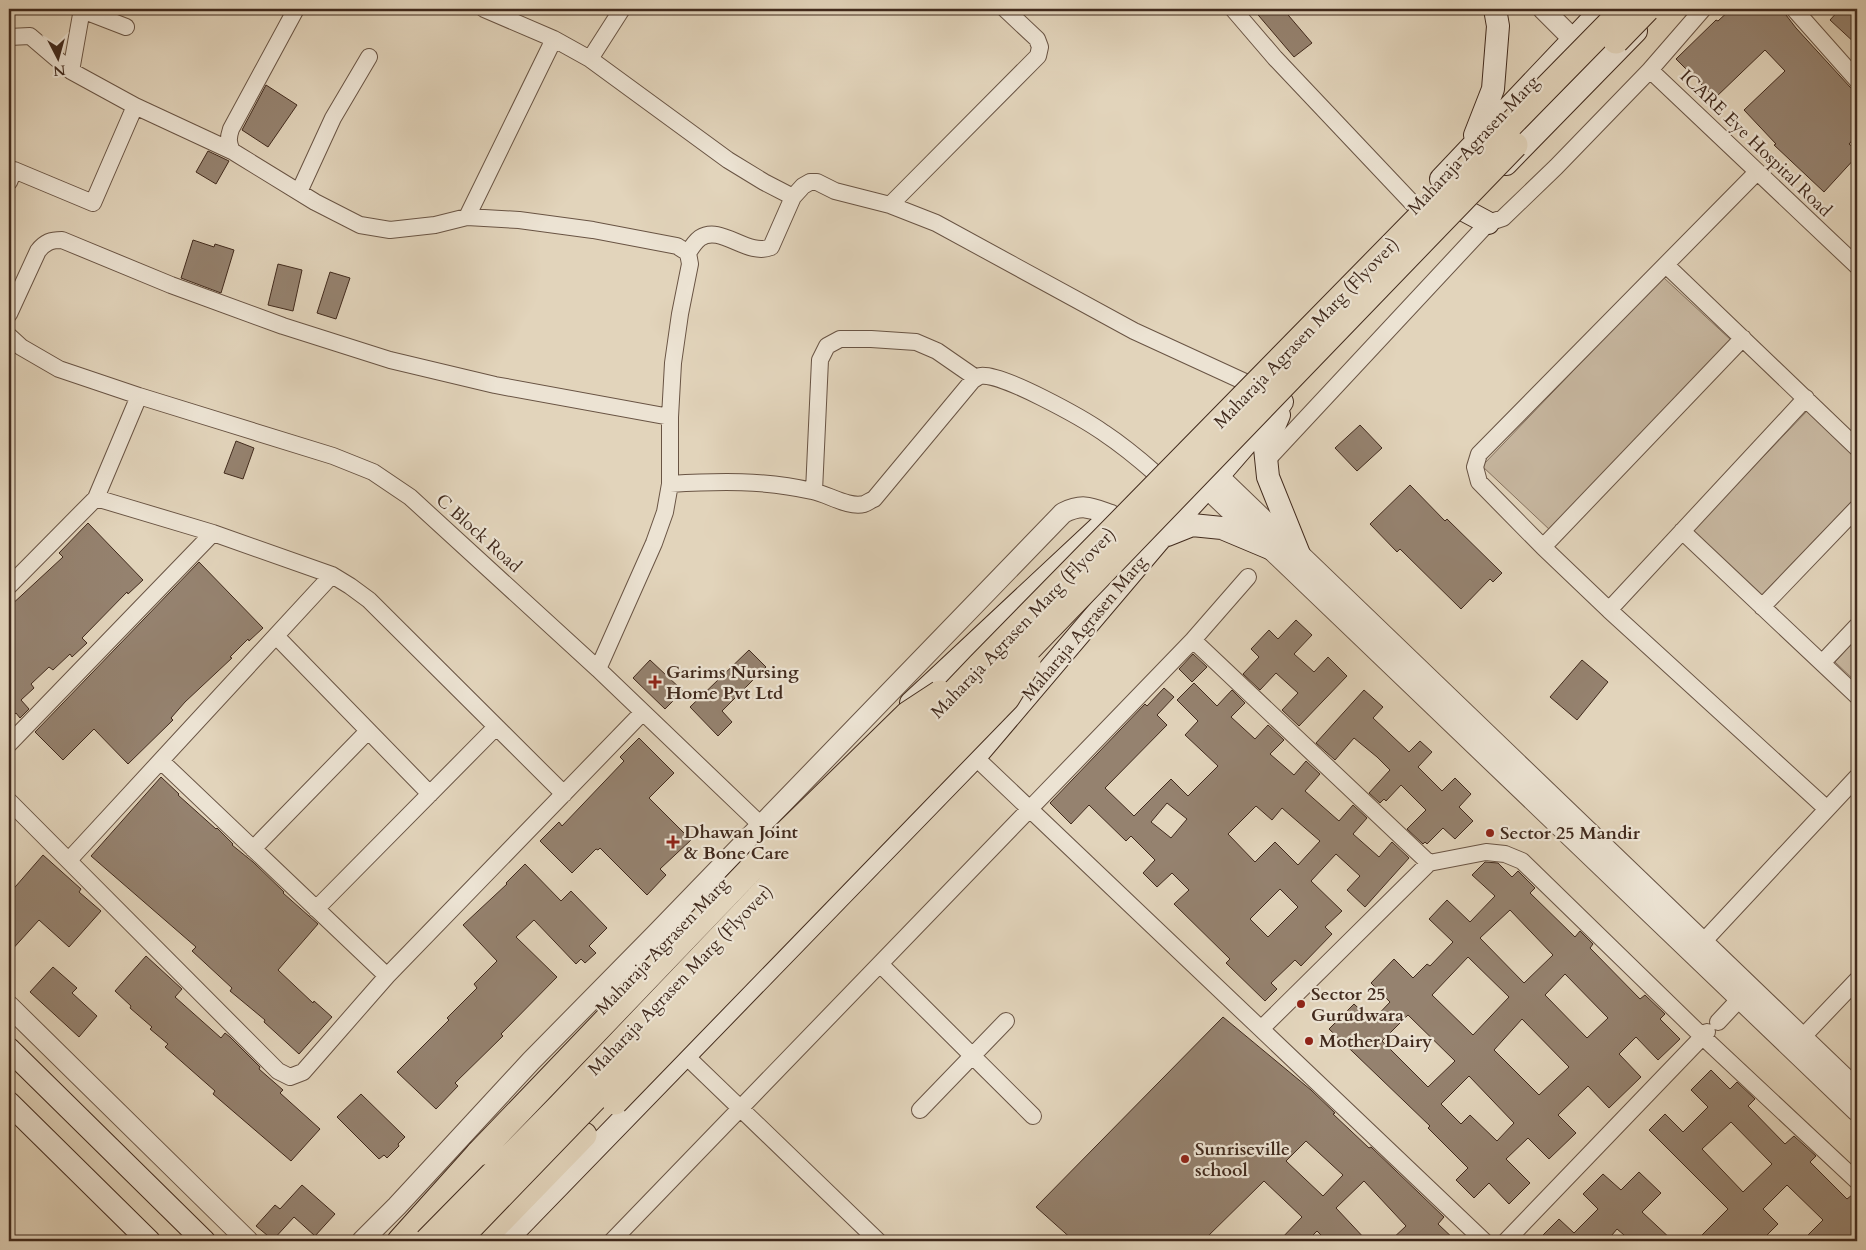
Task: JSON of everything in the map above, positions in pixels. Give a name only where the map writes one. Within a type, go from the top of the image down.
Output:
[{"type":"main road","points":[[1472,146],[1493,89],[1498,26],[1496,9]]},
{"type":"main road","name":"Maharaja Agrasen Marg (Flyover)","points":[[427,1241],[566,1099],[980,665],[1624,9]]},
{"type":"main road","name":"Maharaja Agrasen Marg (Flyover)","points":[[456,1241],[1647,9]]},
{"type":"main road","name":"Maharaja Agrasen Marg","points":[[505,1241],[974,757],[1160,538],[1213,482],[1288,396],[1462,209],[1657,9]]},
{"type":"main road","name":"Maharaja Agrasen Marg","points":[[396,1241],[477,1137],[765,830],[1155,473],[1416,207],[1574,38],[1595,11]]},
{"type":"main road","points":[[1462,209],[1488,223]]},
{"type":"main road","points":[[1288,396],[1265,448],[1268,477],[1299,554]]},
{"type":"main road","points":[[1160,538],[1192,525],[1222,528],[1272,549]]},
{"type":"main road","points":[[481,1241],[1007,698],[1053,624]]},
{"type":"main road","points":[[400,1241],[479,1153],[778,841],[908,714],[980,665]]},
{"type":"main road","points":[[9,1049],[204,1241]]},
{"type":"main road","points":[[9,1103],[148,1241]]},
{"type":"street","points":[[234,152],[228,144],[231,129],[296,9]]},
{"type":"street","points":[[484,9],[554,39],[590,59],[728,160],[793,197]]},
{"type":"street","points":[[590,59],[622,9]]},
{"type":"street","points":[[890,205],[1038,56],[1040,47],[1037,39],[1005,9]]},
{"type":"street","points":[[1233,9],[1275,58],[1416,207]]},
{"type":"street","points":[[1543,9],[1574,38],[1599,69]]},
{"type":"street","points":[[1266,461],[1488,223],[1503,218],[1556,167],[1650,70],[1703,9]]},
{"type":"street","points":[[1794,9],[1855,74]]},
{"type":"street","points":[[71,70],[82,10],[126,27]]},
{"type":"street","points":[[1595,11],[1623,44]]},
{"type":"street","points":[[9,37],[30,36],[71,70],[135,106],[234,152],[299,192],[360,225],[390,230],[435,225],[467,217],[519,220],[592,230],[677,246],[688,253],[690,264],[673,363],[670,417],[670,484],[665,512],[654,543],[598,669]]},
{"type":"street","points":[[467,217],[554,39]]},
{"type":"street","points":[[299,192],[333,118],[368,57]]},
{"type":"street","name":"ICARE Eye Hospital Road","points":[[1650,70],[1857,266]]},
{"type":"street","points":[[9,182],[14,170],[93,203],[135,106]]},
{"type":"street","points":[[1757,172],[1479,454],[1475,466],[1480,482],[1543,547],[1608,610],[1827,809]]},
{"type":"street","points":[[688,253],[700,238],[711,234],[762,251],[771,248],[793,197],[803,186],[810,182],[817,182],[848,195],[890,205],[936,223],[1134,331],[1245,382]]},
{"type":"street","points":[[9,314],[43,244],[51,240],[62,240],[171,285],[236,309],[390,360],[495,385],[670,417]]},
{"type":"street","points":[[1666,265],[1857,448]]},
{"type":"street","name":"C Block Road","points":[[9,336],[21,347],[60,369],[139,396],[333,456],[373,472],[410,496],[598,669],[765,830],[838,897]]},
{"type":"street","points":[[1543,547],[1743,338]]},
{"type":"street","points":[[814,491],[820,360],[827,346],[840,340],[871,339],[916,342],[937,351],[976,378]]},
{"type":"street","points":[[670,484],[724,481],[769,483],[814,491],[851,504],[864,504],[874,498],[976,378],[987,376],[1013,384],[1102,431],[1130,451],[1155,473]]},
{"type":"street","points":[[9,586],[96,498],[139,396]]},
{"type":"street","points":[[1608,610],[1806,398]]},
{"type":"street","points":[[1213,482],[1272,549],[1797,1043],[1857,1112]]},
{"type":"street","points":[[1213,482],[1299,554],[1703,942],[1745,993]]},
{"type":"street","points":[[96,498],[213,533],[332,576],[350,586],[368,600],[564,794]]},
{"type":"street","points":[[362,1241],[397,1206],[531,1061],[649,941],[765,830],[1063,513],[1075,507],[1087,507],[1111,515]]},
{"type":"street","points":[[1762,607],[1857,508]]},
{"type":"street","points":[[1682,531],[1857,696]]},
{"type":"street","points":[[9,744],[213,533]]},
{"type":"street","points":[[70,860],[332,576]]},
{"type":"street","points":[[612,1241],[1192,640],[1248,577]]},
{"type":"street","points":[[1822,663],[1857,626]]},
{"type":"street","points":[[276,636],[430,794]]},
{"type":"street","points":[[1192,640],[1429,863]]},
{"type":"street","points":[[9,801],[70,860],[278,1071],[290,1077],[303,1072],[387,976],[642,713]]},
{"type":"street","points":[[316,909],[496,728]]},
{"type":"street","points":[[253,849],[368,731]]},
{"type":"street","points":[[974,757],[1484,1241]]},
{"type":"street","points":[[161,762],[387,976]]},
{"type":"street","points":[[1703,942],[1857,777]]},
{"type":"street","points":[[1261,1029],[1429,863],[1486,852],[1505,854],[1522,862],[1709,1031],[1857,1181]]},
{"type":"street","points":[[880,964],[1033,1116]]},
{"type":"street","points":[[1797,1043],[1857,980]]},
{"type":"street","points":[[1506,1241],[1745,993]]},
{"type":"street","points":[[9,1006],[248,1241]]},
{"type":"street","points":[[920,1110],[1006,1021]]},
{"type":"street","points":[[1797,1043],[1857,1090]]},
{"type":"street","points":[[686,1056],[878,1241]]},
{"type":"shaded area","points":[[1663,277],[1732,341],[1551,531],[1482,466]]},
{"type":"shaded area","points":[[1808,410],[1857,457],[1857,496],[1761,596],[1692,531]]},
{"type":"shaded area","points":[[1857,638],[1857,683],[1835,662]]},
{"type":"building","points":[[1253,9],[1283,9],[1312,43],[1294,57]]},
{"type":"building","points":[[1731,9],[1784,9],[1786,15],[1796,28],[1850,87],[1857,92],[1857,135],[1849,144],[1857,151],[1857,156],[1824,192],[1774,145],[1776,144],[1744,110],[1785,71],[1765,50],[1715,98],[1676,59],[1716,20],[1718,21]]},
{"type":"building","points":[[1840,9],[1857,9],[1857,45],[1830,20]]},
{"type":"building","points":[[266,85],[297,105],[268,147],[242,130]]},
{"type":"building","points":[[208,151],[229,161],[216,184],[196,172]]},
{"type":"building","points":[[193,240],[214,247],[215,244],[234,250],[221,293],[181,278]]},
{"type":"building","points":[[278,264],[302,270],[293,311],[268,305]]},
{"type":"building","points":[[330,272],[350,278],[336,319],[317,313]]},
{"type":"building","points":[[1360,425],[1382,448],[1357,471],[1335,448]]},
{"type":"building","points":[[236,441],[254,448],[243,479],[224,473]]},
{"type":"building","points":[[1410,485],[1445,521],[1447,519],[1502,573],[1493,582],[1490,579],[1461,609],[1400,549],[1397,552],[1370,524]]},
{"type":"building","points":[[88,523],[143,580],[128,594],[127,592],[82,638],[87,643],[72,657],[70,654],[53,670],[49,667],[31,684],[34,688],[21,700],[29,709],[20,718],[16,713],[9,720],[9,607],[63,557],[59,553]]},
{"type":"building","points":[[199,562],[263,628],[249,641],[248,639],[230,657],[232,658],[185,702],[171,718],[173,720],[128,764],[94,729],[63,760],[35,732]]},
{"type":"building","points":[[1296,620],[1312,635],[1294,654],[1314,672],[1328,657],[1347,676],[1299,726],[1282,710],[1298,693],[1276,673],[1260,690],[1243,674],[1259,657],[1251,649],[1269,630],[1278,639]]},
{"type":"building","points":[[749,650],[766,667],[722,711],[732,722],[718,736],[690,707]]},
{"type":"building","points":[[1193,654],[1207,667],[1192,682],[1179,669]]},
{"type":"building","points":[[650,660],[683,691],[665,709],[633,678]]},
{"type":"building","points":[[1582,660],[1608,682],[1577,720],[1550,697]]},
{"type":"building","points":[[1194,683],[1217,706],[1232,690],[1245,703],[1231,717],[1255,739],[1268,725],[1284,740],[1270,754],[1294,775],[1306,761],[1320,774],[1305,791],[1339,821],[1353,805],[1367,818],[1353,834],[1379,857],[1392,842],[1409,858],[1365,907],[1347,890],[1360,876],[1336,854],[1311,881],[1342,911],[1325,927],[1332,934],[1301,966],[1295,960],[1271,983],[1277,989],[1265,1001],[1226,963],[1230,959],[1174,904],[1189,890],[1172,873],[1157,887],[1143,873],[1155,860],[1131,836],[1126,841],[1089,805],[1071,824],[1050,803],[1145,704],[1147,706],[1164,688],[1174,697],[1157,715],[1167,725],[1105,788],[1134,816],[1171,779],[1188,796],[1218,766],[1185,735],[1198,721],[1177,700]],"holes":[[[1167,803],[1187,819],[1171,838],[1151,822]],[[1256,806],[1272,820],[1282,808],[1320,841],[1298,865],[1275,842],[1255,862],[1228,834]],[[1280,889],[1298,907],[1268,937],[1250,919]]]},
{"type":"building","points":[[1364,690],[1383,707],[1373,718],[1409,752],[1420,741],[1432,752],[1418,767],[1442,791],[1455,778],[1471,794],[1459,807],[1473,821],[1455,839],[1443,828],[1427,844],[1425,842],[1423,844],[1407,829],[1426,810],[1401,785],[1386,801],[1384,799],[1380,803],[1369,793],[1390,770],[1354,738],[1335,760],[1316,743]]},
{"type":"building","points":[[639,738],[674,773],[649,798],[691,840],[660,869],[666,875],[647,895],[600,848],[596,849],[572,873],[540,841],[559,822],[562,826],[624,761],[620,757]]},
{"type":"building","points":[[161,777],[178,795],[217,828],[232,845],[253,862],[283,893],[318,924],[278,970],[313,1003],[314,1001],[332,1017],[299,1054],[264,1022],[265,1020],[230,991],[232,988],[192,951],[196,947],[91,856]]},
{"type":"building","points":[[43,855],[81,889],[79,892],[101,911],[69,947],[39,920],[9,953],[9,894]]},
{"type":"building","points":[[1485,862],[1498,863],[1512,877],[1518,871],[1535,888],[1530,893],[1575,937],[1580,931],[1593,944],[1590,948],[1640,999],[1645,995],[1665,1014],[1660,1019],[1680,1039],[1658,1060],[1636,1037],[1619,1054],[1641,1077],[1609,1108],[1588,1086],[1558,1115],[1576,1133],[1549,1159],[1528,1138],[1506,1159],[1530,1183],[1509,1204],[1489,1183],[1474,1198],[1456,1180],[1468,1168],[1428,1128],[1430,1126],[1329,1029],[1354,1004],[1372,1021],[1390,1002],[1371,983],[1394,959],[1413,978],[1427,964],[1430,966],[1453,942],[1429,919],[1447,900],[1470,922],[1495,896],[1472,875]],"holes":[[[1510,910],[1553,955],[1524,983],[1480,938]],[[1468,957],[1509,997],[1473,1035],[1432,995]],[[1565,974],[1608,1018],[1587,1038],[1545,995]],[[1408,1015],[1455,1061],[1428,1087],[1382,1041]],[[1522,1019],[1569,1067],[1539,1095],[1494,1050]],[[1469,1076],[1514,1123],[1497,1141],[1470,1115],[1461,1124],[1441,1104]]]},
{"type":"building","points":[[525,864],[561,901],[571,891],[607,928],[589,946],[596,953],[585,963],[581,959],[576,964],[534,920],[516,937],[557,977],[501,1034],[503,1036],[455,1083],[458,1086],[436,1109],[397,1072],[449,1020],[447,1018],[477,988],[474,984],[497,961],[463,925],[507,884]]},
{"type":"building","points":[[146,956],[182,989],[175,997],[221,1038],[225,1033],[230,1037],[260,1067],[259,1069],[283,1090],[280,1093],[320,1129],[291,1161],[213,1094],[215,1091],[165,1047],[168,1044],[150,1029],[152,1027],[130,1008],[131,1006],[115,991]]},
{"type":"building","points":[[53,967],[77,988],[72,993],[97,1016],[79,1037],[30,992]]},
{"type":"building","name":"Sunriseville school","points":[[1223,1017],[1311,1090],[1335,1113],[1333,1114],[1369,1148],[1371,1147],[1444,1217],[1438,1224],[1456,1241],[1390,1241],[1406,1226],[1364,1181],[1336,1208],[1367,1241],[1327,1241],[1317,1231],[1307,1241],[1279,1241],[1302,1217],[1264,1181],[1203,1241],[1074,1241],[1036,1207]],"holes":[[[1306,1141],[1343,1175],[1323,1196],[1286,1161]]]},
{"type":"building","points":[[1711,1070],[1730,1089],[1737,1082],[1755,1099],[1748,1106],[1785,1144],[1794,1136],[1816,1156],[1810,1162],[1847,1199],[1857,1191],[1857,1241],[1802,1241],[1823,1220],[1787,1185],[1763,1209],[1778,1224],[1761,1241],[1696,1241],[1728,1209],[1649,1130],[1665,1114],[1683,1132],[1708,1107],[1691,1090]],"holes":[[[1731,1122],[1772,1164],[1743,1192],[1702,1149]]]},
{"type":"building","points":[[361,1094],[405,1137],[387,1158],[384,1155],[379,1159],[337,1117]]},
{"type":"building","points":[[1639,1172],[1661,1193],[1642,1212],[1673,1241],[1631,1241],[1617,1229],[1607,1241],[1537,1241],[1559,1219],[1574,1233],[1598,1209],[1583,1194],[1603,1174],[1621,1190]]},
{"type":"building","points":[[302,1185],[335,1214],[315,1236],[294,1217],[273,1240],[256,1226],[275,1205],[280,1209]]},
{"type":"place","name":"Garims Nursing Home Pvt Ltd","points":[[655,682]]},
{"type":"place","name":"Sector 25 Mandir","points":[[1490,833]]},
{"type":"place","name":"Dhawan Joint & Bone Care","points":[[673,842]]},
{"type":"place","name":"Sector 25 Gurudwara","points":[[1301,1004]]},
{"type":"place","name":"Mother Dairy","points":[[1309,1041]]},
{"type":"place","name":"Sunriseville school","points":[[1185,1159]]}]
